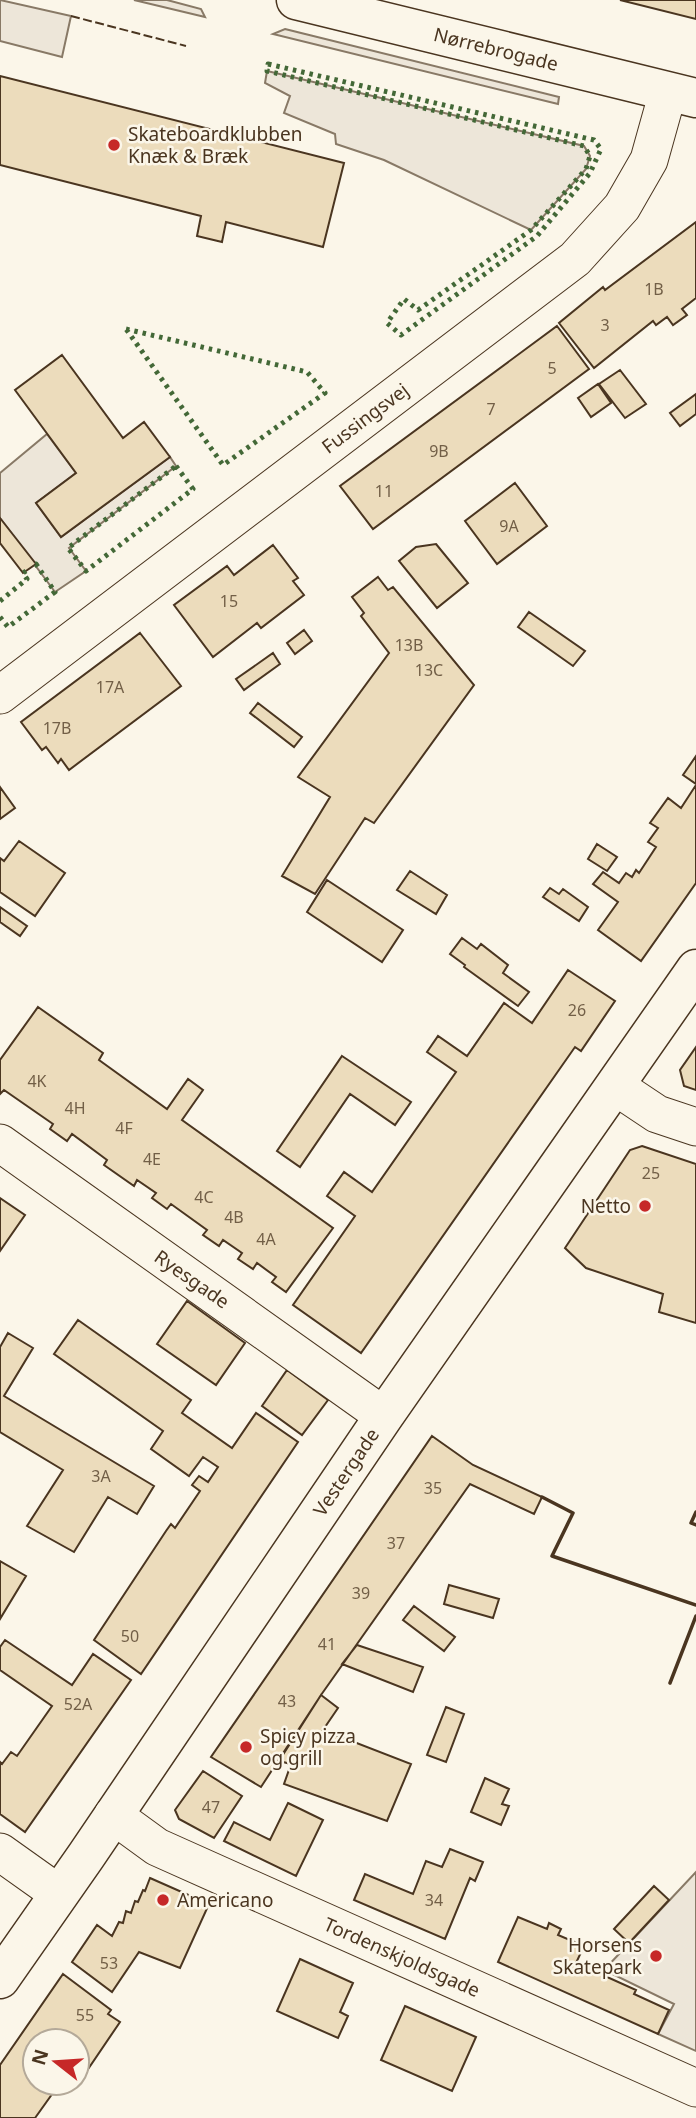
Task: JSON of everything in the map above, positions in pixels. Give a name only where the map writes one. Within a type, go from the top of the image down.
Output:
[{"type":"main road","name":"Nørrebrogade","points":[[296,0],[682,95]]},
{"type":"main road","name":"Vestergade","points":[[0,1979],[384,1416],[696,969]]},
{"type":"street","name":"Fussingsvej","points":[[0,695],[575,259],[622,207],[682,95]]},
{"type":"street","points":[[615,1086],[657,1114],[696,1127]]},
{"type":"street","name":"Ryesgade","points":[[0,1143],[384,1416]]},
{"type":"street","name":"Tordenskjoldsgade","points":[[113,1815],[157,1847],[696,2088]]},
{"type":"street","points":[[0,1852],[59,1894]]},
{"type":"shaded area","points":[[0,0],[71,16],[62,57],[0,41]]},
{"type":"shaded area","points":[[134,0],[167,0],[201,9],[205,17]]},
{"type":"shaded area","points":[[285,29],[559,97],[558,104],[273,34]]},
{"type":"shaded area","points":[[267,71],[584,146],[590,156],[586,169],[531,230],[384,160],[336,144],[335,134],[284,113],[290,96],[265,83]]},
{"type":"shaded area","points":[[47,434],[76,473],[36,503],[61,537],[170,457],[176,466],[69,548],[86,571],[55,592],[0,518],[0,473]]},
{"type":"shaded area","name":"Horsens Skatepark","points":[[696,1872],[696,2051],[658,2034],[674,2004],[604,1970]]},
{"type":"building","points":[[620,0],[696,0],[696,19]]},
{"type":"building","points":[[0,76],[344,163],[323,247],[226,222],[222,242],[197,236],[201,216],[0,165]]},
{"type":"building","points":[[696,222],[696,298],[682,309],[687,315],[673,325],[667,317],[656,325],[653,321],[594,368],[559,323],[603,287],[605,290]]},
{"type":"building","points":[[557,326],[589,369],[373,529],[340,486]]},
{"type":"building","points":[[62,355],[123,438],[144,422],[170,457],[61,537],[36,503],[76,473],[15,390]]},
{"type":"building","points":[[620,370],[646,404],[625,418],[599,384]]},
{"type":"building","points":[[598,384],[611,403],[591,417],[578,398]]},
{"type":"building","points":[[696,394],[696,414],[680,426],[670,413]]},
{"type":"building","points":[[515,483],[547,526],[497,564],[465,521]]},
{"type":"building","points":[[0,518],[36,564],[23,573],[0,543]]},
{"type":"building","points":[[436,544],[468,583],[437,608],[399,561],[416,547]]},
{"type":"building","points":[[273,545],[298,578],[293,581],[304,595],[261,628],[257,623],[213,657],[174,605],[227,566],[234,575]]},
{"type":"building","points":[[378,577],[388,590],[393,587],[474,685],[374,823],[365,818],[315,894],[282,876],[330,797],[298,777],[389,653],[361,616],[364,613],[352,597]]},
{"type":"building","points":[[529,612],[585,651],[573,666],[518,627]]},
{"type":"building","points":[[304,630],[312,641],[295,654],[287,643]]},
{"type":"building","points":[[140,633],[181,686],[69,770],[61,759],[58,763],[46,747],[42,750],[21,722]]},
{"type":"building","points":[[273,653],[280,664],[244,690],[236,679]]},
{"type":"building","points":[[258,703],[302,737],[294,747],[250,713]]},
{"type":"building","points":[[696,756],[696,784],[683,775]]},
{"type":"building","points":[[696,785],[696,883],[641,961],[598,930],[618,902],[593,884],[603,872],[619,883],[626,873],[632,877],[636,870],[639,873],[656,847],[648,842],[658,828],[650,823],[668,798],[681,808]]},
{"type":"building","points":[[0,787],[15,808],[0,819]]},
{"type":"building","points":[[19,841],[65,873],[35,916],[0,892],[0,858],[4,861]]},
{"type":"building","points":[[597,844],[617,857],[607,871],[588,859]]},
{"type":"building","points":[[410,871],[447,895],[436,914],[397,890]]},
{"type":"building","points":[[327,880],[403,930],[382,962],[307,912]]},
{"type":"building","points":[[550,888],[559,894],[563,889],[588,907],[579,921],[543,897]]},
{"type":"building","points":[[0,907],[27,926],[20,936],[0,922]]},
{"type":"building","points":[[462,938],[477,949],[481,944],[508,965],[503,973],[529,992],[518,1006],[450,954]]},
{"type":"building","points":[[568,970],[615,1001],[581,1051],[575,1047],[361,1353],[293,1305],[355,1216],[327,1196],[344,1172],[372,1192],[456,1072],[427,1052],[438,1036],[467,1056],[504,1003],[532,1023]]},
{"type":"building","points":[[38,1007],[103,1053],[99,1060],[167,1109],[188,1079],[203,1090],[182,1120],[333,1228],[286,1292],[272,1282],[276,1277],[257,1263],[253,1269],[238,1259],[242,1253],[223,1240],[219,1246],[203,1235],[207,1230],[171,1204],[167,1209],[152,1198],[156,1193],[137,1180],[134,1186],[104,1165],[107,1160],[72,1134],[67,1141],[50,1129],[53,1124],[4,1090],[0,1094],[0,1060]]},
{"type":"building","points":[[696,1047],[696,1090],[684,1086],[680,1070]]},
{"type":"building","points":[[342,1056],[411,1102],[395,1125],[350,1094],[300,1167],[277,1151]]},
{"type":"building","name":"Netto","points":[[642,1146],[696,1164],[696,1323],[659,1312],[663,1294],[586,1268],[565,1248],[630,1150]]},
{"type":"building","points":[[0,1198],[25,1215],[0,1251]]},
{"type":"building","points":[[187,1301],[245,1343],[216,1385],[157,1344]]},
{"type":"building","points":[[78,1320],[191,1400],[182,1413],[232,1448],[256,1413],[298,1442],[141,1674],[94,1640],[166,1531],[171,1524],[175,1528],[200,1491],[192,1485],[199,1476],[208,1482],[218,1467],[203,1457],[189,1476],[151,1449],[163,1431],[54,1354]]},
{"type":"building","points":[[8,1333],[33,1348],[4,1396],[154,1486],[137,1514],[108,1497],[74,1552],[27,1526],[63,1470],[0,1432],[0,1347]]},
{"type":"building","points":[[287,1370],[328,1400],[302,1435],[262,1406]]},
{"type":"building","points":[[432,1436],[473,1465],[542,1497],[534,1514],[470,1484],[321,1695],[261,1787],[211,1757]]},
{"type":"building","points":[[0,1561],[26,1576],[0,1619]]},
{"type":"building","points":[[449,1585],[499,1599],[493,1618],[444,1604]]},
{"type":"building","points":[[414,1606],[455,1637],[444,1651],[403,1620]]},
{"type":"building","points":[[5,1640],[72,1685],[93,1654],[131,1680],[25,1832],[0,1814],[0,1762],[2,1764],[11,1752],[17,1756],[52,1706],[0,1670],[0,1647]]},
{"type":"building","points":[[357,1645],[423,1667],[413,1692],[342,1664]]},
{"type":"building","points":[[321,1695],[338,1708],[323,1730],[411,1764],[387,1821],[284,1784],[291,1764],[279,1761]]},
{"type":"building","points":[[446,1707],[464,1714],[446,1762],[427,1755]]},
{"type":"building","points":[[203,1771],[242,1796],[214,1838],[179,1819],[175,1810]]},
{"type":"building","points":[[485,1778],[509,1789],[502,1804],[509,1806],[501,1825],[471,1812]]},
{"type":"building","points":[[288,1803],[323,1820],[296,1876],[224,1841],[234,1822],[270,1840]]},
{"type":"building","points":[[450,1849],[483,1862],[475,1881],[470,1878],[445,1939],[354,1900],[365,1874],[413,1894],[426,1861],[442,1867]]},
{"type":"building","points":[[150,1878],[209,1904],[180,1968],[139,1952],[112,1992],[72,1962],[97,1925],[112,1936],[119,1922],[123,1923],[126,1911],[131,1913],[135,1901],[138,1902]]},
{"type":"building","points":[[654,1886],[669,1900],[629,1943],[614,1929]]},
{"type":"building","points":[[518,1917],[547,1929],[549,1923],[561,1929],[558,1935],[584,1946],[576,1963],[636,1990],[634,1994],[669,2010],[658,2034],[498,1962]]},
{"type":"building","points":[[300,1959],[353,1983],[340,2012],[348,2016],[338,2038],[277,2011]]},
{"type":"building","points":[[63,1974],[111,2010],[108,2014],[120,2022],[91,2065],[91,2027],[26,2027]]},
{"type":"building","points":[[405,2006],[476,2037],[452,2091],[381,2060]]},
{"type":"building","points":[[21,2035],[21,2097],[50,2097],[35,2118],[0,2118],[0,2065]]},
{"type":"hedge","points":[[268,64],[594,140],[601,149],[590,173],[537,236],[401,335],[387,323],[404,299],[418,310],[531,230],[586,169],[590,156],[584,146],[267,71],[268,64]]},
{"type":"hedge","points":[[126,329],[307,372],[325,393],[223,465],[126,329]]},
{"type":"hedge","points":[[176,466],[193,489],[86,571],[68,548],[176,466]]},
{"type":"hedge","points":[[0,617],[8,627],[55,592],[36,564],[34,565]]},
{"type":"hedge","points":[[0,601],[27,579],[23,573],[26,571]]},
{"type":"fence","points":[[71,16],[186,46]]},
{"type":"wall","points":[[542,1497],[573,1513],[552,1556],[696,1605]]},
{"type":"wall","points":[[696,1512],[691,1523],[696,1525]]},
{"type":"wall","points":[[670,1683],[696,1616]]},
{"type":"place","name":"Skateboardklubben Knæk & Bræk","points":[[114,145]]},
{"type":"place","name":"Netto","points":[[645,1206]]},
{"type":"place","name":"Spicy pizza og grill","points":[[246,1747]]},
{"type":"place","name":"Americano","points":[[163,1900]]},
{"type":"place","name":"Horsens Skatepark","points":[[656,1956]]}]
